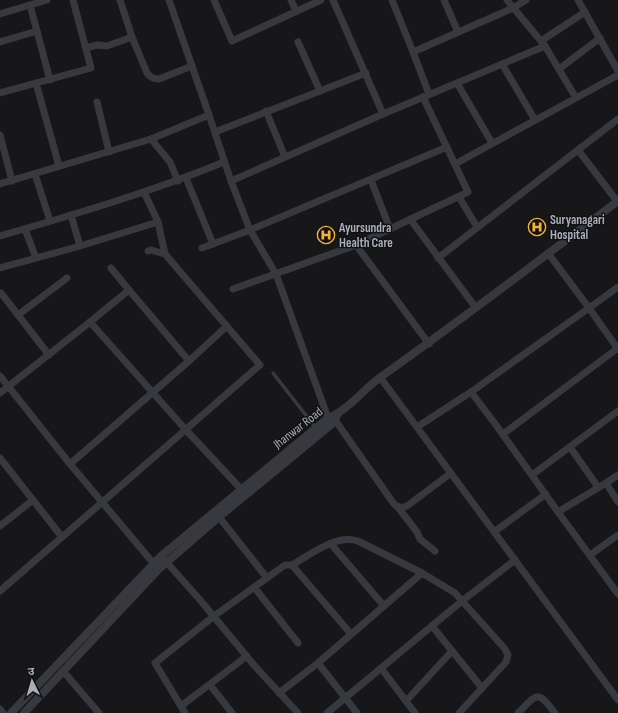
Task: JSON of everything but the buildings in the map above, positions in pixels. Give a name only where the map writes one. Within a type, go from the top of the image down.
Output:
[{"type":"street","points":[[0,14],[47,0]]},
{"type":"street","points":[[0,94],[91,68],[73,0]]},
{"type":"street","points":[[120,0],[132,37],[147,74],[154,79],[192,66]]},
{"type":"street","points":[[169,0],[224,162],[250,230],[276,274],[334,417],[394,504],[417,532],[420,539],[435,551]]},
{"type":"street","points":[[214,0],[232,41],[321,0]]},
{"type":"street","points":[[291,0],[296,11]]},
{"type":"street","points":[[333,0],[383,114]]},
{"type":"street","points":[[233,289],[356,245],[468,192],[447,147],[426,96],[413,52],[392,0]]},
{"type":"street","points":[[444,0],[458,32]]},
{"type":"street","points":[[506,0],[543,43],[576,98]]},
{"type":"street","points":[[413,52],[513,8],[526,0]]},
{"type":"street","points":[[578,0],[618,71]]},
{"type":"street","points":[[30,5],[50,80]]},
{"type":"street","points":[[231,181],[383,114],[502,64],[543,43],[585,12]]},
{"type":"street","points":[[0,42],[36,31]]},
{"type":"street","points":[[86,48],[97,45],[107,46],[132,37]]},
{"type":"street","points":[[559,68],[600,38]]},
{"type":"street","points":[[298,42],[320,90]]},
{"type":"street","points":[[502,64],[535,120]]},
{"type":"street","points":[[215,132],[366,73]]},
{"type":"street","points":[[455,164],[618,75]]},
{"type":"street","points":[[457,83],[492,143]]},
{"type":"street","points":[[36,84],[59,166]]},
{"type":"street","points":[[97,102],[109,152]]},
{"type":"street","points":[[266,111],[285,157]]},
{"type":"street","points":[[0,184],[151,139],[209,115]]},
{"type":"street","points":[[438,258],[618,119]]},
{"type":"street","points":[[0,135],[2,150],[12,181]]},
{"type":"street","points":[[151,139],[170,162],[178,181]]},
{"type":"street","points":[[202,248],[250,230],[447,147]]},
{"type":"street","points":[[334,417],[380,377],[429,344],[617,201],[578,150]]},
{"type":"street","points":[[0,236],[178,181],[224,162]]},
{"type":"street","points":[[36,174],[50,221]]},
{"type":"street","points":[[186,178],[213,244]]},
{"type":"street","points":[[371,180],[390,229]]},
{"type":"street","points":[[0,591],[260,365],[165,254],[158,222],[144,192]]},
{"type":"street","points":[[458,197],[477,227]]},
{"type":"street","points":[[71,215],[80,246]]},
{"type":"street","points":[[410,219],[476,308]]},
{"type":"street","points":[[0,268],[80,246],[158,222]]},
{"type":"street","points":[[25,228],[36,258]]},
{"type":"street","points":[[356,245],[429,344]]},
{"type":"street","points":[[148,251],[151,250],[165,254]]},
{"type":"street","points":[[503,434],[618,348],[548,253]]},
{"type":"street","points":[[111,268],[189,361]]},
{"type":"street","points":[[18,315],[67,278]]},
{"type":"street","points":[[417,427],[470,392],[618,287]]},
{"type":"street","points":[[0,393],[129,290]]},
{"type":"street","points":[[1,293],[49,355]]},
{"type":"street","points":[[90,322],[186,430],[241,489]]},
{"type":"street","points":[[70,464],[189,361],[226,326]]},
{"type":"street","points":[[0,376],[101,502],[154,564]]},
{"type":"street","points":[[380,377],[618,700]]},
{"type":"street","points":[[470,392],[503,434],[618,594]]},
{"type":"street","points":[[532,475],[618,411]]},
{"type":"street","name":"Jhanwar Road","points":[[24,713],[63,672],[164,559],[241,489],[316,428],[334,417]]},
{"type":"street","name":"Jhanwar Road","points":[[11,713],[154,564],[164,559],[219,517],[332,424],[334,417]]},
{"type":"street","points":[[570,447],[598,487]]},
{"type":"street","points":[[1,460],[62,536]]},
{"type":"street","points":[[397,506],[400,508],[407,506],[451,473]]},
{"type":"street","points":[[558,512],[618,475]]},
{"type":"street","points":[[606,483],[618,502]]},
{"type":"street","points":[[494,532],[546,494]]},
{"type":"street","points":[[0,526],[33,500]]},
{"type":"street","points":[[219,517],[268,578]]},
{"type":"street","points":[[590,555],[618,535]]},
{"type":"street","points":[[247,656],[210,685],[183,710],[155,663],[214,616],[285,565],[292,565],[331,544],[350,538],[422,573],[455,593],[505,649],[508,655],[506,662],[459,713]]},
{"type":"street","points":[[331,544],[384,606]]},
{"type":"street","points":[[164,559],[279,694],[298,713]]},
{"type":"street","points":[[327,713],[462,601],[515,560]]},
{"type":"street","points":[[292,565],[351,634]]},
{"type":"street","points":[[279,694],[318,663],[422,573]]},
{"type":"street","points":[[254,587],[298,643]]},
{"type":"street","points":[[432,626],[482,688]]},
{"type":"street","points":[[406,701],[452,652]]},
{"type":"street","points":[[318,663],[357,713]]},
{"type":"street","points":[[381,668],[414,713]]},
{"type":"street","points":[[63,672],[98,713]]},
{"type":"street","points":[[210,685],[232,713]]},
{"type":"street","points":[[518,713],[534,697],[539,696],[543,698],[555,713]]},
{"type":"street","points":[[0,708],[3,713]]},
{"type":"lane","points":[[273,373],[316,428]]},
{"type":"place","name":"Suryanagari Hospital","points":[[537,227]]},
{"type":"place","name":"Ayursundra Health Care","points":[[326,235]]}]
